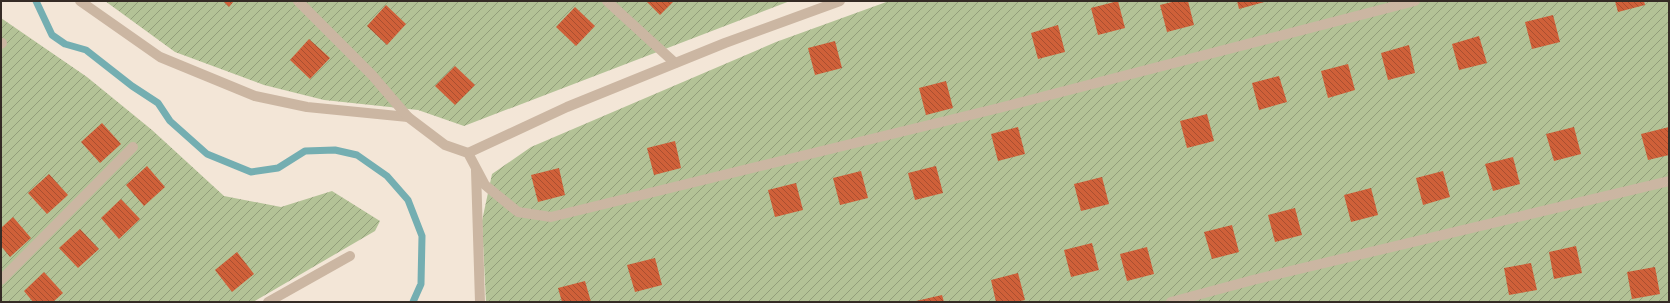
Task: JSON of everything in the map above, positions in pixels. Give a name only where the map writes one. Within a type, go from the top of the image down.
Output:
[{"type":"lane","points":[[80,1],[160,57],[255,96],[307,107],[408,117]]},
{"type":"lane","points":[[298,1],[372,75],[408,117],[444,145],[468,153],[485,185],[518,212],[551,217],[999,108],[1415,1]]},
{"type":"lane","points":[[607,1],[675,63]]},
{"type":"lane","points":[[468,153],[567,107],[725,43],[840,1]]},
{"type":"lane","points":[[1,280],[133,147]]},
{"type":"lane","points":[[476,167],[480,302]]},
{"type":"lane","points":[[1170,302],[1260,278],[1669,181]]},
{"type":"lane","points":[[268,302],[350,256]]},
{"type":"green space","points":[[105,1],[790,1],[464,126],[418,110],[324,100],[264,85],[175,52]]},
{"type":"green space","points":[[889,1],[1669,1],[1669,302],[486,302],[482,221],[492,174],[531,147],[776,42]]},
{"type":"green space","points":[[1,18],[87,77],[152,130],[224,196],[281,207],[332,191],[380,221],[375,231],[253,302],[1,302]]},
{"type":"building","points":[[223,1],[234,1],[229,7]]},
{"type":"building","points":[[646,1],[674,1],[660,15]]},
{"type":"building","points":[[1118,1],[1125,28],[1098,35],[1091,8]]},
{"type":"building","points":[[1176,1],[1188,1],[1194,25],[1167,32],[1160,5]]},
{"type":"building","points":[[1237,1],[1268,1],[1239,9]]},
{"type":"building","points":[[1615,1],[1644,1],[1645,5],[1618,12]]},
{"type":"building","points":[[386,5],[406,24],[387,45],[367,26]]},
{"type":"building","points":[[575,7],[595,26],[576,46],[556,27]]},
{"type":"building","points":[[1553,15],[1560,42],[1532,49],[1525,22]]},
{"type":"building","points":[[1058,25],[1065,52],[1038,59],[1031,33]]},
{"type":"building","points":[[1479,36],[1487,63],[1459,70],[1452,44]]},
{"type":"building","points":[[309,39],[330,58],[310,79],[290,60]]},
{"type":"building","points":[[835,41],[842,68],[815,75],[808,48]]},
{"type":"building","points":[[1409,45],[1415,73],[1388,80],[1381,53]]},
{"type":"building","points":[[1348,64],[1355,90],[1328,98],[1321,71]]},
{"type":"building","points":[[455,66],[475,85],[455,105],[435,86]]},
{"type":"building","points":[[1279,76],[1287,102],[1259,110],[1252,83]]},
{"type":"building","points":[[946,81],[953,108],[926,115],[919,88]]},
{"type":"building","points":[[1207,114],[1214,141],[1187,148],[1180,121]]},
{"type":"building","points":[[102,123],[121,144],[100,163],[81,142]]},
{"type":"building","points":[[1018,127],[1025,154],[998,161],[991,134]]},
{"type":"building","points":[[1574,127],[1581,154],[1554,161],[1546,134]]},
{"type":"building","points":[[1669,127],[1669,155],[1648,160],[1641,134]]},
{"type":"building","points":[[675,141],[681,168],[654,175],[647,148]]},
{"type":"building","points":[[1513,157],[1520,184],[1493,191],[1485,164]]},
{"type":"building","points":[[147,166],[165,187],[144,206],[126,185]]},
{"type":"building","points":[[936,166],[943,193],[915,200],[908,173]]},
{"type":"building","points":[[559,168],[565,195],[538,202],[531,175]]},
{"type":"building","points":[[861,171],[868,198],[840,205],[833,178]]},
{"type":"building","points":[[1443,171],[1450,197],[1423,205],[1416,178]]},
{"type":"building","points":[[49,174],[68,195],[47,214],[28,193]]},
{"type":"building","points":[[1102,177],[1109,204],[1081,211],[1074,184]]},
{"type":"building","points":[[796,183],[803,210],[775,217],[768,190]]},
{"type":"building","points":[[1371,188],[1378,215],[1351,222],[1344,195]]},
{"type":"building","points":[[121,199],[140,219],[119,239],[101,218]]},
{"type":"building","points":[[1295,208],[1302,235],[1275,242],[1268,215]]},
{"type":"building","points":[[13,217],[31,238],[10,257],[1,246],[1,228]]},
{"type":"building","points":[[1232,225],[1239,252],[1212,259],[1204,232]]},
{"type":"building","points":[[80,229],[99,249],[78,268],[59,248]]},
{"type":"building","points":[[1092,243],[1099,270],[1071,277],[1064,250]]},
{"type":"building","points":[[1576,246],[1582,273],[1554,279],[1549,252]]},
{"type":"building","points":[[1147,247],[1154,274],[1127,281],[1120,254]]},
{"type":"building","points":[[237,252],[254,274],[232,292],[215,270]]},
{"type":"building","points":[[655,258],[662,285],[635,292],[627,265]]},
{"type":"building","points":[[1531,263],[1537,290],[1509,295],[1504,268]]},
{"type":"building","points":[[1655,267],[1660,294],[1632,299],[1627,272]]},
{"type":"building","points":[[44,272],[63,293],[53,302],[33,302],[24,291]]},
{"type":"building","points":[[1018,273],[1025,300],[1016,302],[996,302],[991,280]]},
{"type":"building","points":[[585,281],[591,302],[562,302],[558,288]]},
{"type":"building","points":[[942,295],[944,302],[916,301]]},
{"type":"waterway","points":[[36,1],[52,35],[65,44],[86,50],[132,86],[158,103],[170,121],[207,154],[251,172],[278,168],[305,151],[335,150],[357,155],[387,176],[408,200],[422,236],[421,284],[413,302]]}]
